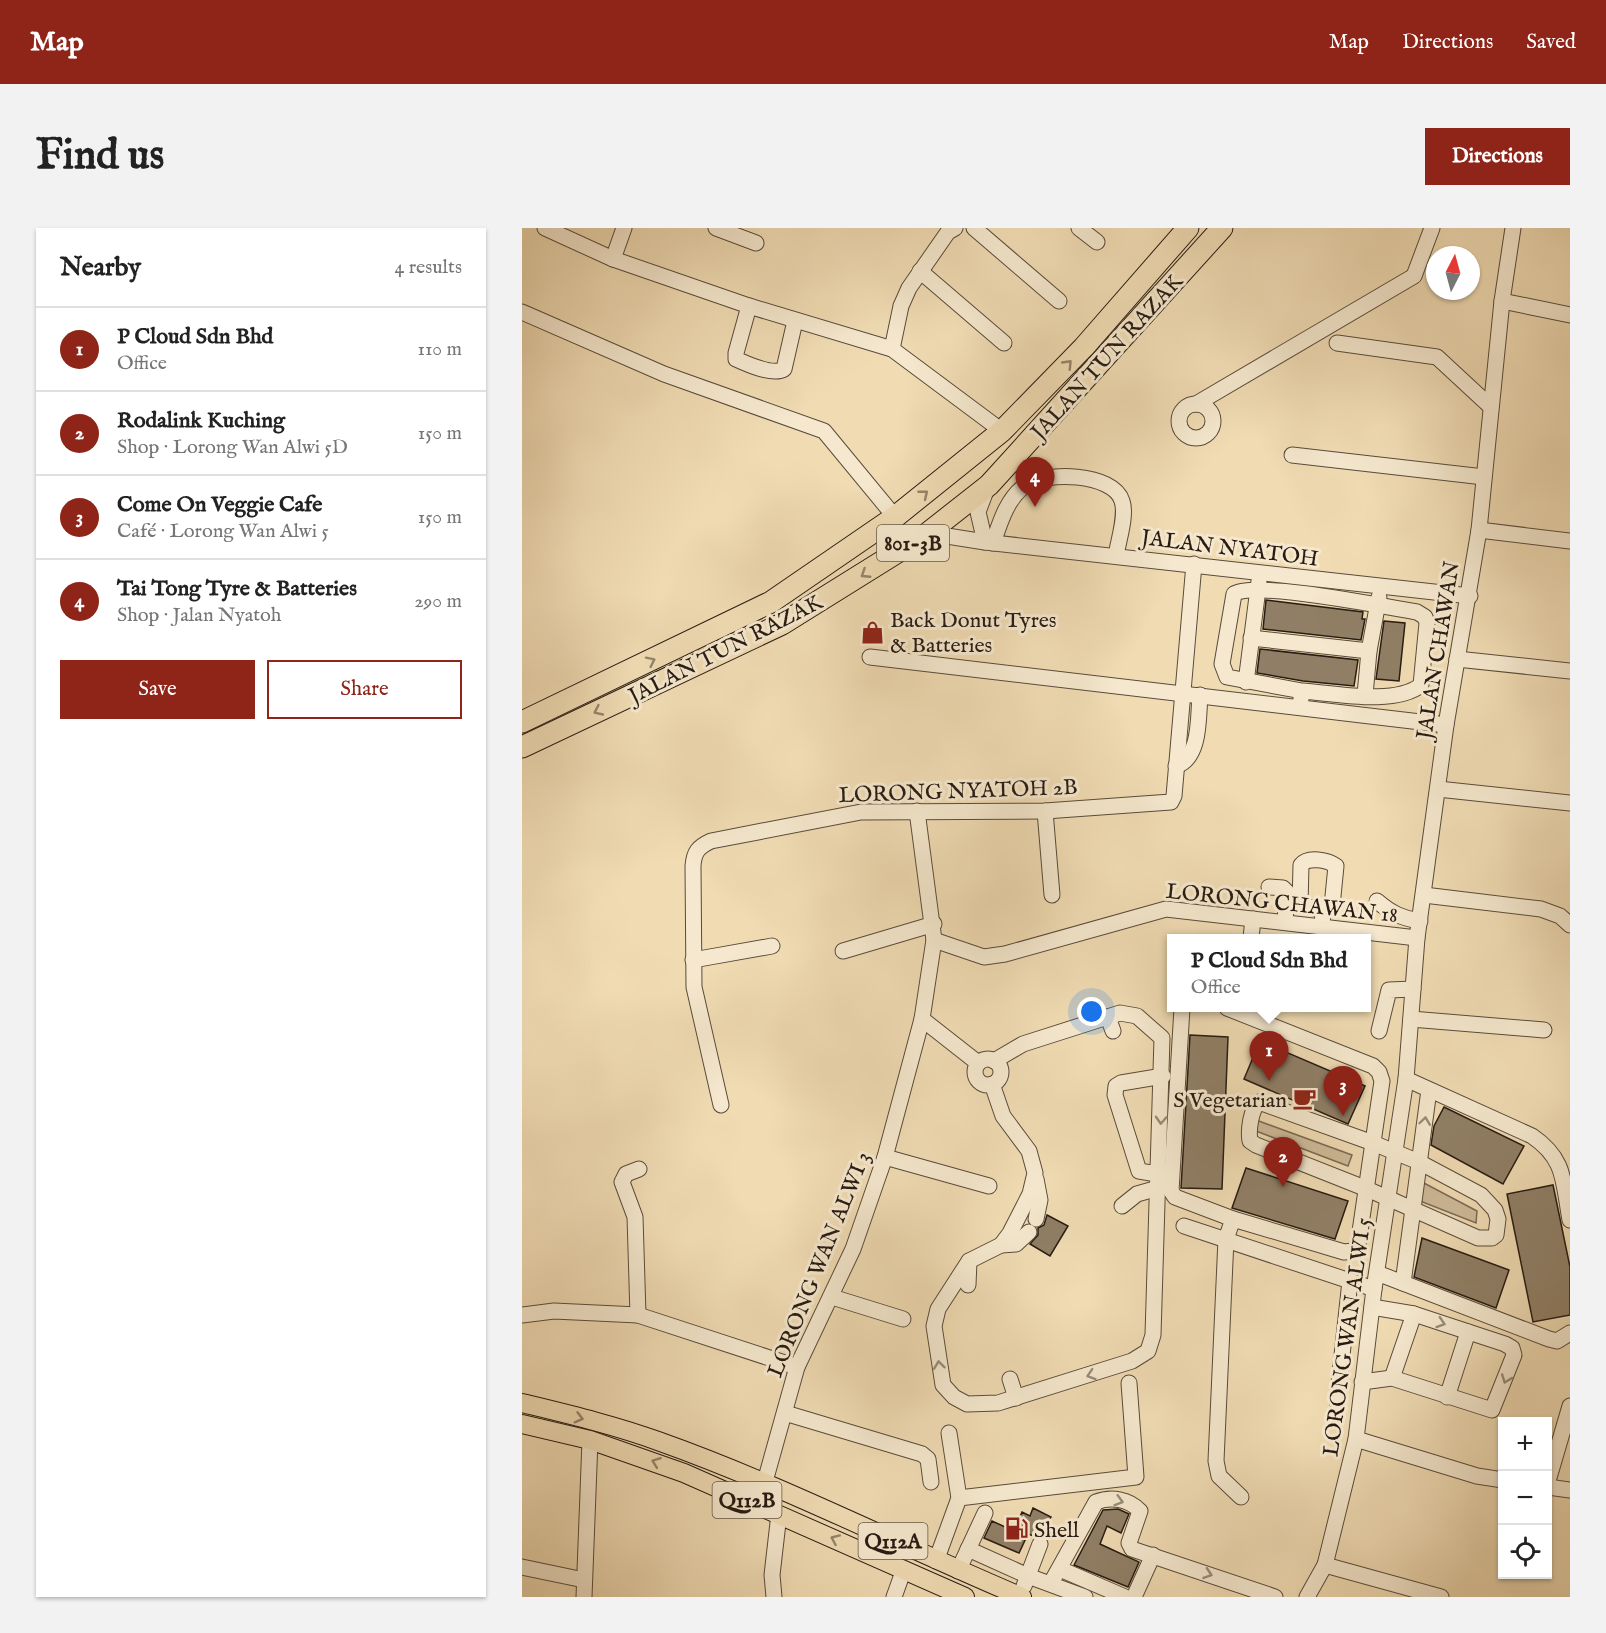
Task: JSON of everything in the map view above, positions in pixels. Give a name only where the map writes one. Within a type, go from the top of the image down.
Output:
[{"type":"highway","name":"JALAN TUN RAZAK","points":[[522,722],[771,602],[895,517],[1002,431],[1084,347],[1188,228]]},
{"type":"highway","name":"JALAN TUN RAZAK","points":[[522,747],[782,624],[928,533],[989,485],[1221,228]]},
{"type":"main road","name":"Q112A","points":[[522,1403],[658,1441],[1021,1597]]},
{"type":"main road","name":"Q112B","points":[[522,1424],[590,1440],[648,1459],[904,1569],[945,1593],[965,1597]]},
{"type":"street","points":[[544,228],[613,259],[795,321],[892,349],[1002,431]]},
{"type":"street","points":[[613,259],[624,228]]},
{"type":"street","points":[[716,228],[756,243]]},
{"type":"street","points":[[974,228],[1059,301]]},
{"type":"street","points":[[1079,228],[1097,242]]},
{"type":"street","points":[[1196,404],[1414,276],[1432,228]]},
{"type":"street","name":"JALAN CHAWAN","points":[[1406,1079],[1417,938],[1446,725],[1470,596],[1479,530],[1502,301],[1514,228]]},
{"type":"street","points":[[892,349],[901,306],[909,288],[946,230]]},
{"type":"street","points":[[920,271],[1004,343]]},
{"type":"street","points":[[1502,301],[1570,315]]},
{"type":"street","points":[[749,306],[736,354],[736,359],[742,362],[773,371],[784,369],[795,321]]},
{"type":"street","points":[[522,312],[664,374],[824,431],[895,517]]},
{"type":"street","points":[[1337,343],[1437,357],[1491,407]]},
{"type":"street","points":[[1292,455],[1484,477]]},
{"type":"street","points":[[989,543],[1012,499],[1023,486],[1035,480],[1054,476],[1091,479],[1112,486],[1124,504],[1116,556]]},
{"type":"street","points":[[989,485],[978,512],[989,543]]},
{"type":"street","points":[[1479,530],[1570,541]]},
{"type":"street","name":"JALAN NYATOH","points":[[928,533],[989,543],[1470,596]]},
{"type":"street","points":[[1176,766],[1194,564]]},
{"type":"street","points":[[1246,682],[1259,573]]},
{"type":"street","points":[[1365,695],[1381,587]]},
{"type":"street","points":[[870,657],[1200,695],[1301,698],[1401,695],[1420,685],[1427,623],[1425,617],[1417,612],[1258,589],[1240,590],[1234,594],[1222,664],[1227,677],[1301,698],[1446,725]]},
{"type":"street","points":[[1251,638],[1370,651]]},
{"type":"street","points":[[1457,659],[1570,672]]},
{"type":"street","points":[[1176,766],[1189,759],[1194,746],[1200,695]]},
{"type":"street","name":"LORONG NYATOH 2B","points":[[693,960],[694,854],[700,846],[711,841],[861,812],[1045,811],[1170,802],[1174,796],[1176,766]]},
{"type":"street","points":[[1438,789],[1570,803]]},
{"type":"street","name":"LORONG WAN ALWI 3","points":[[764,1485],[797,1367],[813,1329],[832,1297],[853,1249],[885,1157],[922,1019],[934,940],[934,924],[917,811]]},
{"type":"street","points":[[1045,811],[1052,895]]},
{"type":"street","points":[[1269,887],[1284,888],[1287,892],[1285,922]]},
{"type":"street","points":[[1424,896],[1541,909],[1560,916],[1570,925]]},
{"type":"street","points":[[1377,901],[1390,912],[1403,918],[1420,921]]},
{"type":"street","name":"LORONG CHAWAN 18","points":[[934,940],[984,957],[1005,954],[1166,909],[1417,938]]},
{"type":"street","points":[[1322,927],[1323,910]]},
{"type":"street","points":[[1252,934],[1253,919]]},
{"type":"street","points":[[843,951],[934,924]]},
{"type":"street","points":[[721,1105],[694,987],[693,960],[772,946]]},
{"type":"street","points":[[1379,1031],[1389,990],[1413,989]]},
{"type":"street","points":[[1182,1012],[1172,1191],[1175,1197],[1233,1219],[1344,1252],[1353,1251],[1358,1245],[1382,1081],[1377,1069],[1237,1012]]},
{"type":"street","points":[[992,1084],[1004,1116],[1029,1151],[1040,1200],[1033,1225],[1016,1244],[1001,1245],[969,1260],[943,1299],[934,1318],[940,1379],[954,1397],[967,1404],[998,1404],[1016,1398],[1122,1357],[1144,1354],[1152,1341],[1164,1047],[1158,1032],[1129,1013],[1110,1024],[1037,1047],[1017,1047],[994,1062]]},
{"type":"street","points":[[922,1019],[978,1063]]},
{"type":"street","points":[[1411,1019],[1544,1030]]},
{"type":"street","points":[[989,1060],[994,1062],[1000,1071],[997,1081],[992,1084],[981,1083],[977,1079],[975,1068],[978,1063],[989,1060]]},
{"type":"street","points":[[1158,1170],[1151,1173],[1138,1172],[1115,1095],[1116,1086],[1121,1083],[1163,1076]]},
{"type":"street","points":[[1406,1079],[1532,1136],[1547,1146],[1559,1161],[1570,1220]]},
{"type":"street","name":"LORONG WAN ALWI 5","points":[[1308,1597],[1325,1564],[1356,1439],[1374,1289],[1406,1079]]},
{"type":"street","points":[[1403,1283],[1429,1090]]},
{"type":"street","points":[[1259,1102],[1266,1102],[1373,1143],[1419,1162],[1490,1201],[1496,1210],[1498,1229],[1491,1238],[1478,1238],[1367,1189],[1256,1145],[1250,1141],[1249,1135],[1255,1106],[1259,1102]]},
{"type":"street","points":[[885,1157],[989,1186]]},
{"type":"street","points":[[638,1315],[638,1240],[635,1217],[622,1182],[626,1174],[639,1169]]},
{"type":"street","points":[[1001,1245],[1025,1205],[1035,1173]]},
{"type":"street","points":[[1122,1206],[1137,1194],[1158,1188]]},
{"type":"street","points":[[1233,1219],[1226,1239],[1217,1470],[1219,1476],[1241,1497]]},
{"type":"street","points":[[1184,1226],[1374,1289]]},
{"type":"street","points":[[968,1285],[969,1260]]},
{"type":"street","points":[[1377,1273],[1550,1339],[1557,1341],[1570,1333]]},
{"type":"street","points":[[1336,1402],[1350,1281]]},
{"type":"street","points":[[832,1297],[903,1319]]},
{"type":"street","points":[[1362,1382],[1392,1378],[1492,1410],[1515,1355],[1512,1348],[1505,1344],[1414,1314],[1372,1308]]},
{"type":"street","points":[[522,1315],[554,1311],[638,1315],[797,1367]]},
{"type":"street","points":[[1392,1378],[1414,1314]]},
{"type":"street","points":[[1447,1397],[1468,1332]]},
{"type":"street","points":[[1010,1379],[1016,1398]]},
{"type":"street","points":[[959,1498],[1136,1476],[1129,1383]]},
{"type":"street","points":[[1551,1471],[1570,1406]]},
{"type":"street","points":[[785,1413],[922,1454],[928,1459],[930,1482]]},
{"type":"street","points":[[936,1561],[959,1498],[949,1433]]},
{"type":"street","points":[[1356,1439],[1477,1476],[1498,1479]]},
{"type":"street","points":[[584,1597],[590,1440]]},
{"type":"street","points":[[1051,1583],[1096,1502],[1094,1482]]},
{"type":"street","points":[[1552,1488],[1570,1490]]},
{"type":"street","points":[[1096,1502],[1106,1498],[1116,1498],[1138,1509],[1140,1514],[1130,1546],[1132,1549],[1275,1597]]},
{"type":"street","points":[[958,1571],[985,1513]]},
{"type":"street","points":[[774,1597],[772,1564],[780,1514]]},
{"type":"street","points":[[1021,1597],[1040,1544]]},
{"type":"street","points":[[968,1549],[1028,1576],[1085,1597]]},
{"type":"street","points":[[1134,1597],[1153,1555]]},
{"type":"street","points":[[1325,1564],[1441,1597]]},
{"type":"street","points":[[522,1567],[584,1580]]},
{"type":"street","points":[[894,1597],[904,1569]]},
{"type":"street","points":[[1060,1569],[1125,1597]]},
{"type":"shaded area","points":[[1256,1120],[1352,1155],[1348,1166],[1256,1131]]},
{"type":"shaded area","points":[[1422,1182],[1477,1211],[1476,1223],[1420,1201]]},
{"type":"building","points":[[1266,600],[1363,612],[1362,619],[1365,619],[1361,640],[1263,629]]},
{"type":"building","points":[[1384,621],[1405,623],[1399,681],[1376,679]]},
{"type":"building","points":[[1260,649],[1358,660],[1354,686],[1303,681],[1257,673]]},
{"type":"building","points":[[1190,1035],[1228,1037],[1222,1189],[1181,1188]]},
{"type":"building","points":[[1260,1041],[1365,1086],[1348,1124],[1244,1079]]},
{"type":"building","points":[[1444,1107],[1524,1146],[1503,1184],[1431,1145],[1434,1126]]},
{"type":"building","points":[[1246,1168],[1348,1201],[1335,1239],[1232,1208]]},
{"type":"building","points":[[1553,1185],[1570,1267],[1570,1315],[1533,1322],[1507,1194]]},
{"type":"building","points":[[1047,1215],[1068,1226],[1050,1256],[1030,1244],[1038,1235],[1038,1228],[1044,1225]]},
{"type":"building","points":[[1422,1238],[1509,1270],[1496,1308],[1414,1277]]},
{"type":"building","points":[[1033,1508],[1051,1517],[1044,1530],[1040,1528],[1034,1536],[1028,1534],[1019,1553],[984,1538],[992,1521],[1014,1531],[1022,1512],[1030,1516]]},
{"type":"building","points":[[1118,1509],[1129,1514],[1121,1533],[1107,1526],[1100,1544],[1139,1562],[1128,1587],[1074,1565],[1103,1510]]},
{"type":"place","name":"Tai Tong Tyre & Batteries","points":[[1035,507]]},
{"type":"place","name":"Back Donut Tyres & Batteries","points":[[872,632]]},
{"type":"place","name":"P Cloud Sdn Bhd","points":[[1269,1081]]},
{"type":"place","name":"S Vegetarian","points":[[1305,1099]]},
{"type":"place","name":"Come On Veggie Cafe","points":[[1343,1116]]},
{"type":"place","name":"Rodalink Kuching","points":[[1283,1187]]},
{"type":"place","name":"Shell","points":[[1016,1529]]}]
